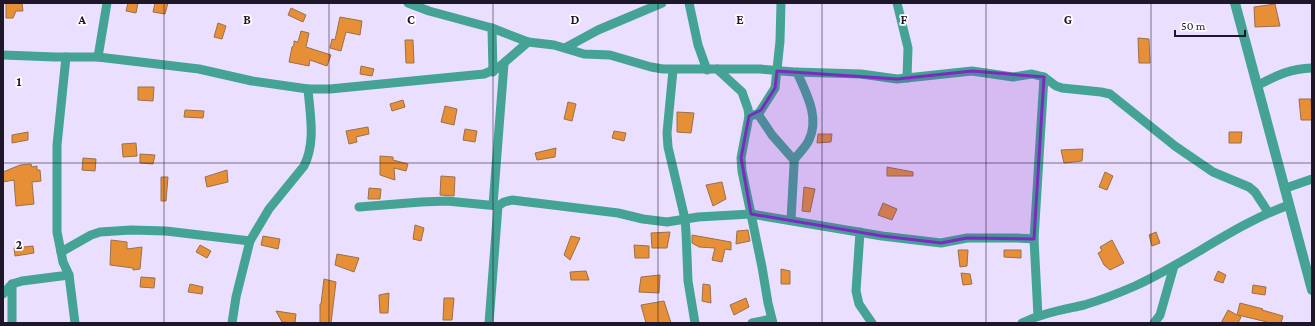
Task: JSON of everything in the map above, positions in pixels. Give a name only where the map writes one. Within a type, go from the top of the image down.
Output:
[{"type":"street","points":[[98,57],[107,3]]},
{"type":"street","points":[[408,3],[422,5],[492,28],[528,42],[565,48],[584,54],[610,55],[651,67],[673,70],[760,69],[861,74],[888,78],[908,78],[972,72],[1013,77],[1032,74],[1044,77],[1056,86],[1062,88],[1110,94],[1175,146],[1214,172],[1249,187],[1255,192],[1268,212]]},
{"type":"street","points":[[565,48],[598,30],[662,3]]},
{"type":"street","points":[[689,3],[698,45],[707,70]]},
{"type":"street","points":[[752,323],[772,321],[751,214],[743,183],[741,158],[754,115],[775,88],[780,41],[781,3]]},
{"type":"street","points":[[897,3],[908,48],[908,78]]},
{"type":"street","points":[[1235,3],[1286,188],[1289,205],[1312,290]]},
{"type":"street","points":[[492,28],[493,72]]},
{"type":"street","points":[[3,55],[98,57],[199,69],[252,81],[308,89],[330,89],[493,72],[528,42]]},
{"type":"street","points":[[66,57],[57,145],[58,240],[63,262],[69,275],[76,323]]},
{"type":"street","points":[[489,323],[504,64]]},
{"type":"street","points":[[1258,86],[1278,75],[1295,69],[1312,68]]},
{"type":"street","points":[[717,69],[742,92],[748,109],[794,160]]},
{"type":"street","points":[[673,70],[667,133],[668,147],[686,232],[688,281],[695,323]]},
{"type":"street","points":[[791,220],[794,160],[809,141],[813,125],[812,108],[798,72]]},
{"type":"street","points":[[1038,316],[1034,239],[1044,77]]},
{"type":"street","points":[[232,323],[236,297],[250,242],[269,210],[308,159],[312,133],[308,89]]},
{"type":"street","points":[[1286,188],[1312,179]]},
{"type":"street","points":[[359,207],[447,201],[496,206],[512,200],[618,213],[667,222],[698,216],[751,214],[882,236],[941,243],[968,238],[1034,239]]},
{"type":"street","points":[[1022,323],[1038,316],[1086,304],[1135,286],[1174,266],[1268,212],[1289,205]]},
{"type":"street","points":[[61,252],[91,235],[100,232],[131,230],[166,231],[250,242]]},
{"type":"street","points":[[860,232],[856,291],[859,304],[872,323]]},
{"type":"street","points":[[1154,323],[1160,315],[1174,266]]},
{"type":"street","points":[[3,294],[12,284],[22,281],[69,275]]},
{"type":"street","points":[[12,284],[12,323]]},
{"type":"highlighted area","points":[[777,71],[897,79],[972,71],[1044,77],[1034,239],[967,238],[941,243],[882,236],[751,214],[741,158],[749,116],[761,110],[775,88]]},
{"type":"building","points":[[6,3],[22,3],[23,11],[16,11],[13,18],[6,18]]},
{"type":"building","points":[[128,3],[138,3],[136,13],[126,11]]},
{"type":"building","points":[[155,3],[168,3],[165,14],[153,12]]},
{"type":"building","points":[[1275,4],[1280,26],[1255,27],[1254,7]]},
{"type":"building","points":[[291,8],[306,15],[303,22],[288,15]]},
{"type":"building","points":[[340,17],[362,21],[360,35],[346,32],[341,51],[330,48],[332,39],[335,40]]},
{"type":"building","points":[[218,23],[226,26],[222,39],[214,37]]},
{"type":"building","points":[[301,31],[309,33],[306,47],[331,55],[327,66],[310,60],[309,66],[289,62],[294,41],[298,42]]},
{"type":"building","points":[[1138,38],[1149,39],[1150,63],[1139,63]]},
{"type":"building","points":[[405,40],[413,40],[414,63],[406,63]]},
{"type":"building","points":[[361,66],[374,69],[372,76],[360,74]]},
{"type":"building","points":[[138,87],[154,87],[153,101],[138,100]]},
{"type":"building","points":[[1299,99],[1311,99],[1312,120],[1301,120]]},
{"type":"building","points":[[403,100],[405,107],[392,111],[390,104]]},
{"type":"building","points":[[568,102],[576,104],[572,121],[564,119]]},
{"type":"building","points":[[445,106],[457,109],[454,125],[441,122]]},
{"type":"building","points":[[185,110],[204,111],[203,118],[184,117]]},
{"type":"building","points":[[677,112],[694,113],[691,133],[677,132]]},
{"type":"building","points":[[368,127],[369,134],[356,137],[357,142],[349,144],[346,131]]},
{"type":"building","points":[[465,129],[477,131],[475,142],[463,140]]},
{"type":"building","points":[[614,131],[626,133],[624,141],[612,138]]},
{"type":"building","points":[[28,132],[28,140],[12,143],[12,135]]},
{"type":"building","points":[[1229,132],[1242,132],[1241,143],[1229,143]]},
{"type":"building","points":[[818,134],[832,134],[831,142],[817,143]]},
{"type":"building","points":[[136,143],[137,156],[123,157],[122,144]]},
{"type":"building","points":[[556,148],[555,157],[537,160],[535,153]]},
{"type":"building","points":[[1083,149],[1082,161],[1064,163],[1061,150]]},
{"type":"building","points":[[140,154],[155,155],[153,164],[140,163]]},
{"type":"building","points":[[380,156],[393,157],[393,160],[408,164],[406,171],[394,168],[395,180],[380,175]]},
{"type":"building","points":[[83,158],[96,159],[95,171],[82,170]]},
{"type":"building","points":[[31,164],[32,167],[37,166],[37,170],[40,170],[41,181],[32,182],[34,204],[16,206],[14,180],[3,182],[3,172],[20,165]]},
{"type":"building","points":[[887,167],[913,172],[913,176],[887,176]]},
{"type":"building","points":[[227,170],[228,182],[207,187],[205,177]]},
{"type":"building","points":[[1105,172],[1113,176],[1107,190],[1099,187]]},
{"type":"building","points":[[441,176],[455,177],[454,196],[440,195]]},
{"type":"building","points":[[161,177],[168,177],[166,201],[161,201]]},
{"type":"building","points":[[722,182],[726,199],[713,206],[706,185]]},
{"type":"building","points":[[804,187],[815,189],[810,212],[802,211]]},
{"type":"building","points":[[369,188],[381,189],[380,199],[368,199]]},
{"type":"building","points":[[883,203],[897,209],[892,220],[878,215]]},
{"type":"building","points":[[415,225],[424,228],[421,241],[413,239]]},
{"type":"building","points":[[748,230],[750,241],[736,244],[737,231]]},
{"type":"building","points":[[670,232],[667,248],[652,248],[651,233]]},
{"type":"building","points":[[1156,232],[1160,243],[1152,246],[1149,235]]},
{"type":"building","points":[[692,235],[731,242],[731,250],[725,249],[722,262],[712,260],[715,248],[699,247],[692,243]]},
{"type":"building","points":[[263,236],[280,239],[278,249],[261,245]]},
{"type":"building","points":[[571,236],[580,238],[570,260],[564,255]]},
{"type":"building","points":[[111,240],[127,242],[127,249],[142,247],[140,269],[133,270],[133,268],[110,265]]},
{"type":"building","points":[[1112,240],[1124,263],[1110,270],[1104,265],[1098,253],[1102,251],[1100,247]]},
{"type":"building","points":[[200,245],[211,251],[207,258],[196,252]]},
{"type":"building","points":[[634,245],[649,246],[649,258],[635,258]]},
{"type":"building","points":[[33,246],[34,253],[15,256],[14,248]]},
{"type":"building","points":[[958,250],[968,250],[967,266],[960,267]]},
{"type":"building","points":[[1004,250],[1021,250],[1021,258],[1004,257]]},
{"type":"building","points":[[337,254],[359,258],[354,272],[335,265]]},
{"type":"building","points":[[781,269],[790,271],[790,284],[781,284]]},
{"type":"building","points":[[586,271],[589,280],[571,280],[570,272]]},
{"type":"building","points":[[1218,271],[1226,275],[1223,283],[1214,280]]},
{"type":"building","points":[[961,273],[970,274],[972,284],[963,285]]},
{"type":"building","points":[[660,275],[659,293],[639,292],[641,277]]},
{"type":"building","points":[[141,277],[155,278],[154,288],[140,287]]},
{"type":"building","points":[[324,279],[336,282],[331,323],[320,323],[320,304]]},
{"type":"building","points":[[190,284],[203,287],[202,294],[188,292]]},
{"type":"building","points":[[703,284],[710,285],[711,303],[702,301]]},
{"type":"building","points":[[1253,285],[1266,287],[1265,295],[1252,293]]},
{"type":"building","points":[[389,293],[388,313],[380,313],[379,295]]},
{"type":"building","points":[[444,298],[454,298],[452,320],[443,320]]},
{"type":"building","points":[[746,298],[749,307],[734,315],[730,305]]},
{"type":"building","points":[[664,301],[671,323],[646,323],[641,305]]},
{"type":"building","points":[[1240,303],[1283,316],[1281,323],[1266,323],[1267,322],[1238,315],[1241,317],[1238,323],[1221,323],[1228,310],[1237,315]]},
{"type":"building","points":[[276,311],[296,314],[295,323],[282,322]]}]
